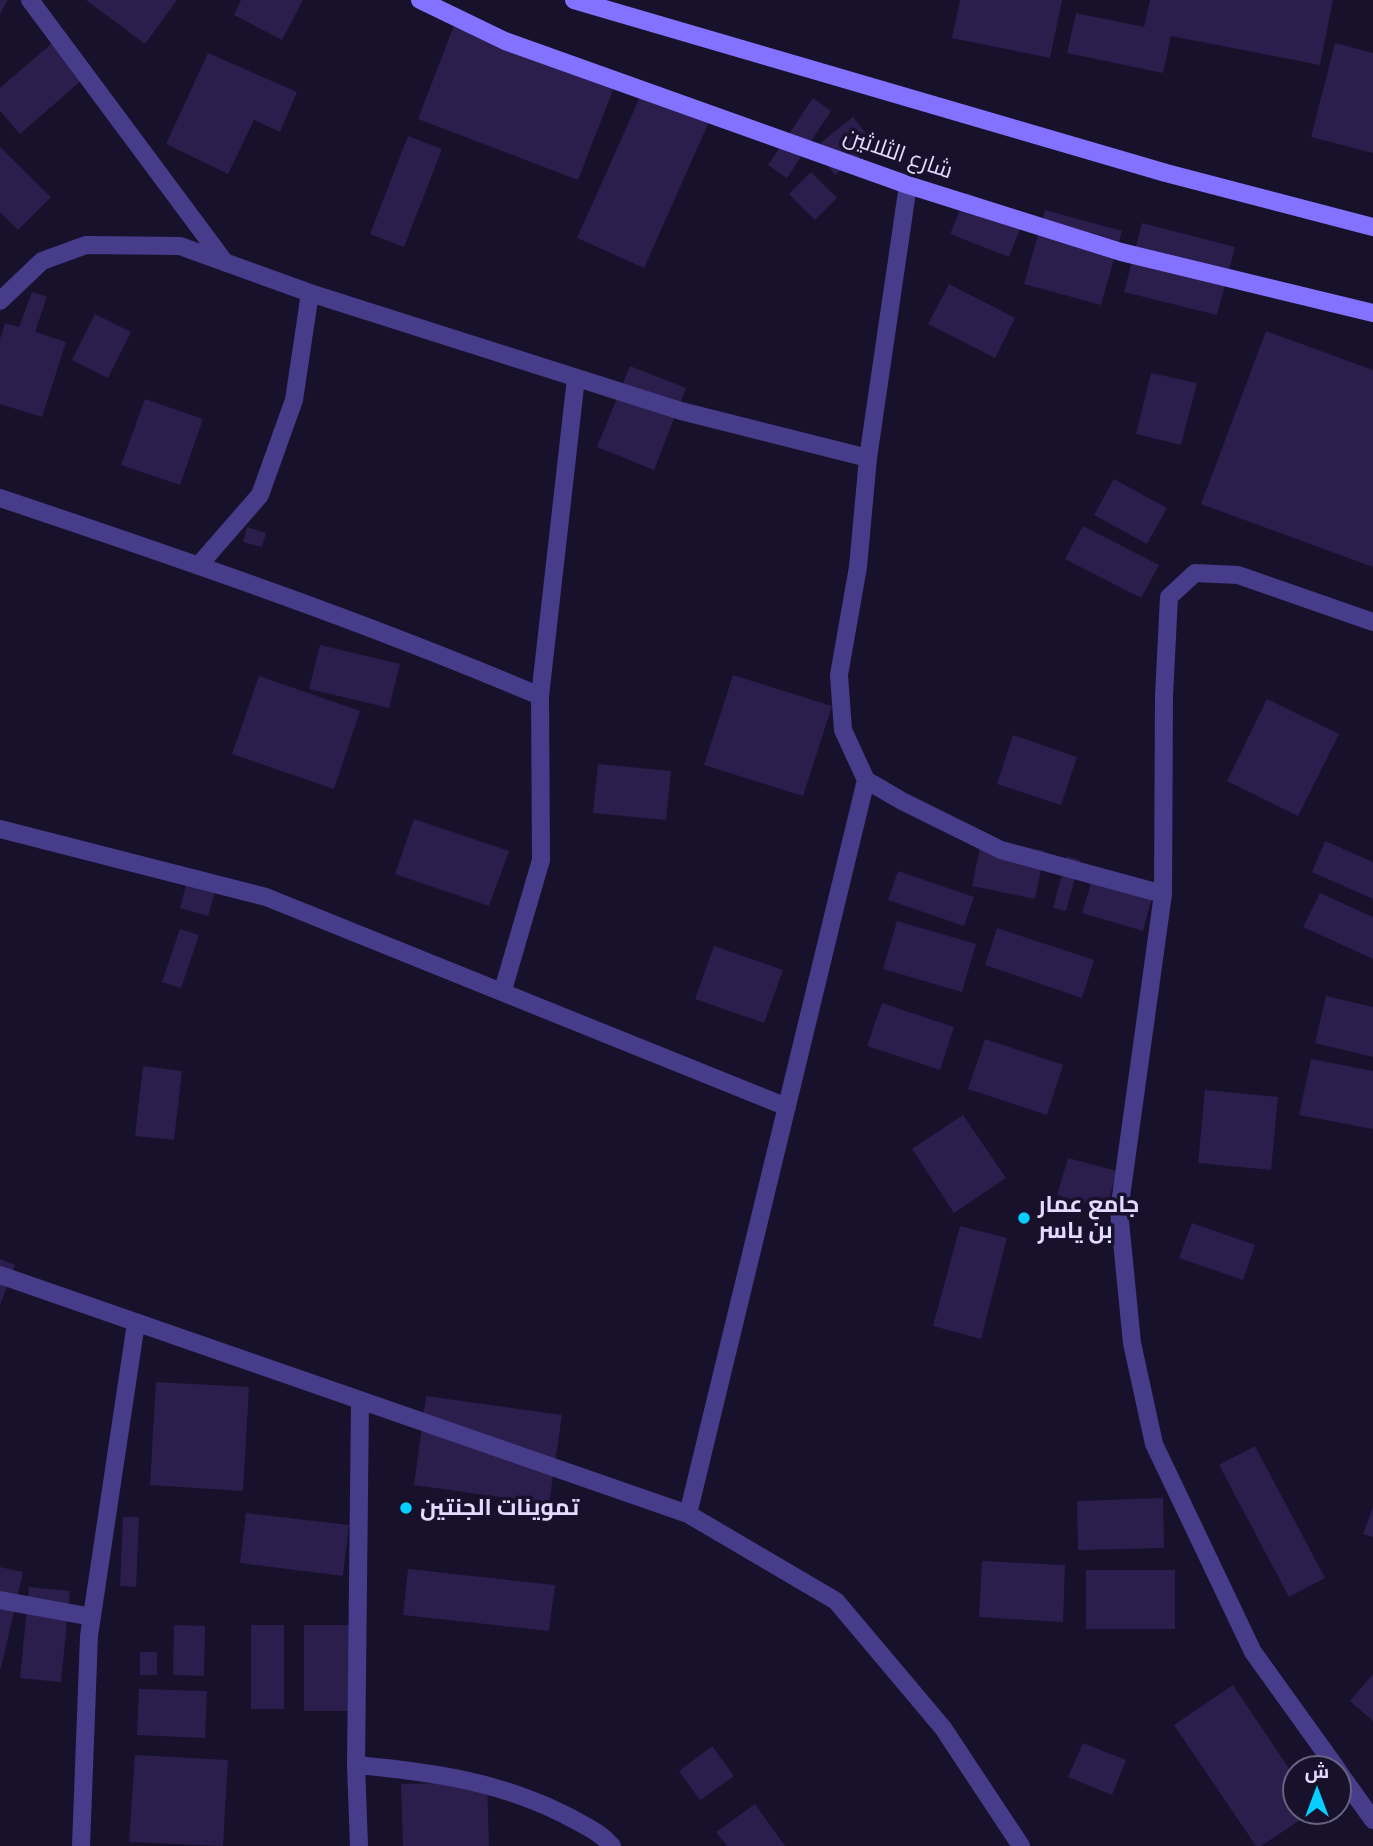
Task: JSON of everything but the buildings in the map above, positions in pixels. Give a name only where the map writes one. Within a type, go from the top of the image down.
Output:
[{"type":"street","points":[[30,0],[224,261]]},
{"type":"street","name":"شارع الثلاثين","points":[[420,0],[505,41],[908,185],[1121,252],[1373,313]]},
{"type":"street","points":[[574,0],[1166,173],[1373,227]]},
{"type":"street","points":[[908,185],[868,458],[858,568],[839,675],[842,730],[866,780],[1001,850],[1163,894]]},
{"type":"street","points":[[0,301],[42,261],[86,245],[180,246],[310,293],[681,411],[868,458]]},
{"type":"street","points":[[199,565],[260,495],[294,400],[310,293]]},
{"type":"street","points":[[503,990],[541,860],[540,696],[576,378]]},
{"type":"street","points":[[0,498],[199,565],[447,656],[540,696]]},
{"type":"street","points":[[1326,1755],[1253,1652],[1154,1444],[1132,1343],[1119,1211],[1163,894],[1164,696],[1169,597],[1195,573],[1238,575],[1373,622]]},
{"type":"street","points":[[688,1514],[866,780]]},
{"type":"street","points":[[0,829],[265,897],[503,990],[786,1107]]},
{"type":"street","points":[[0,1275],[688,1514],[836,1601],[943,1728],[1021,1846]]},
{"type":"street","points":[[81,1846],[92,1617],[136,1323]]},
{"type":"street","points":[[359,1846],[356,1765],[360,1402]]},
{"type":"street","points":[[0,1600],[92,1617]]},
{"type":"street","points":[[356,1765],[432,1772],[489,1784],[545,1804],[604,1836],[612,1846]]},
{"type":"street","points":[[1352,1791],[1373,1820]]},
{"type":"place","name":"جامع عمار بن ياسر","points":[[1024,1218]]},
{"type":"place","name":"تموينات الجنتين","points":[[406,1508]]}]
